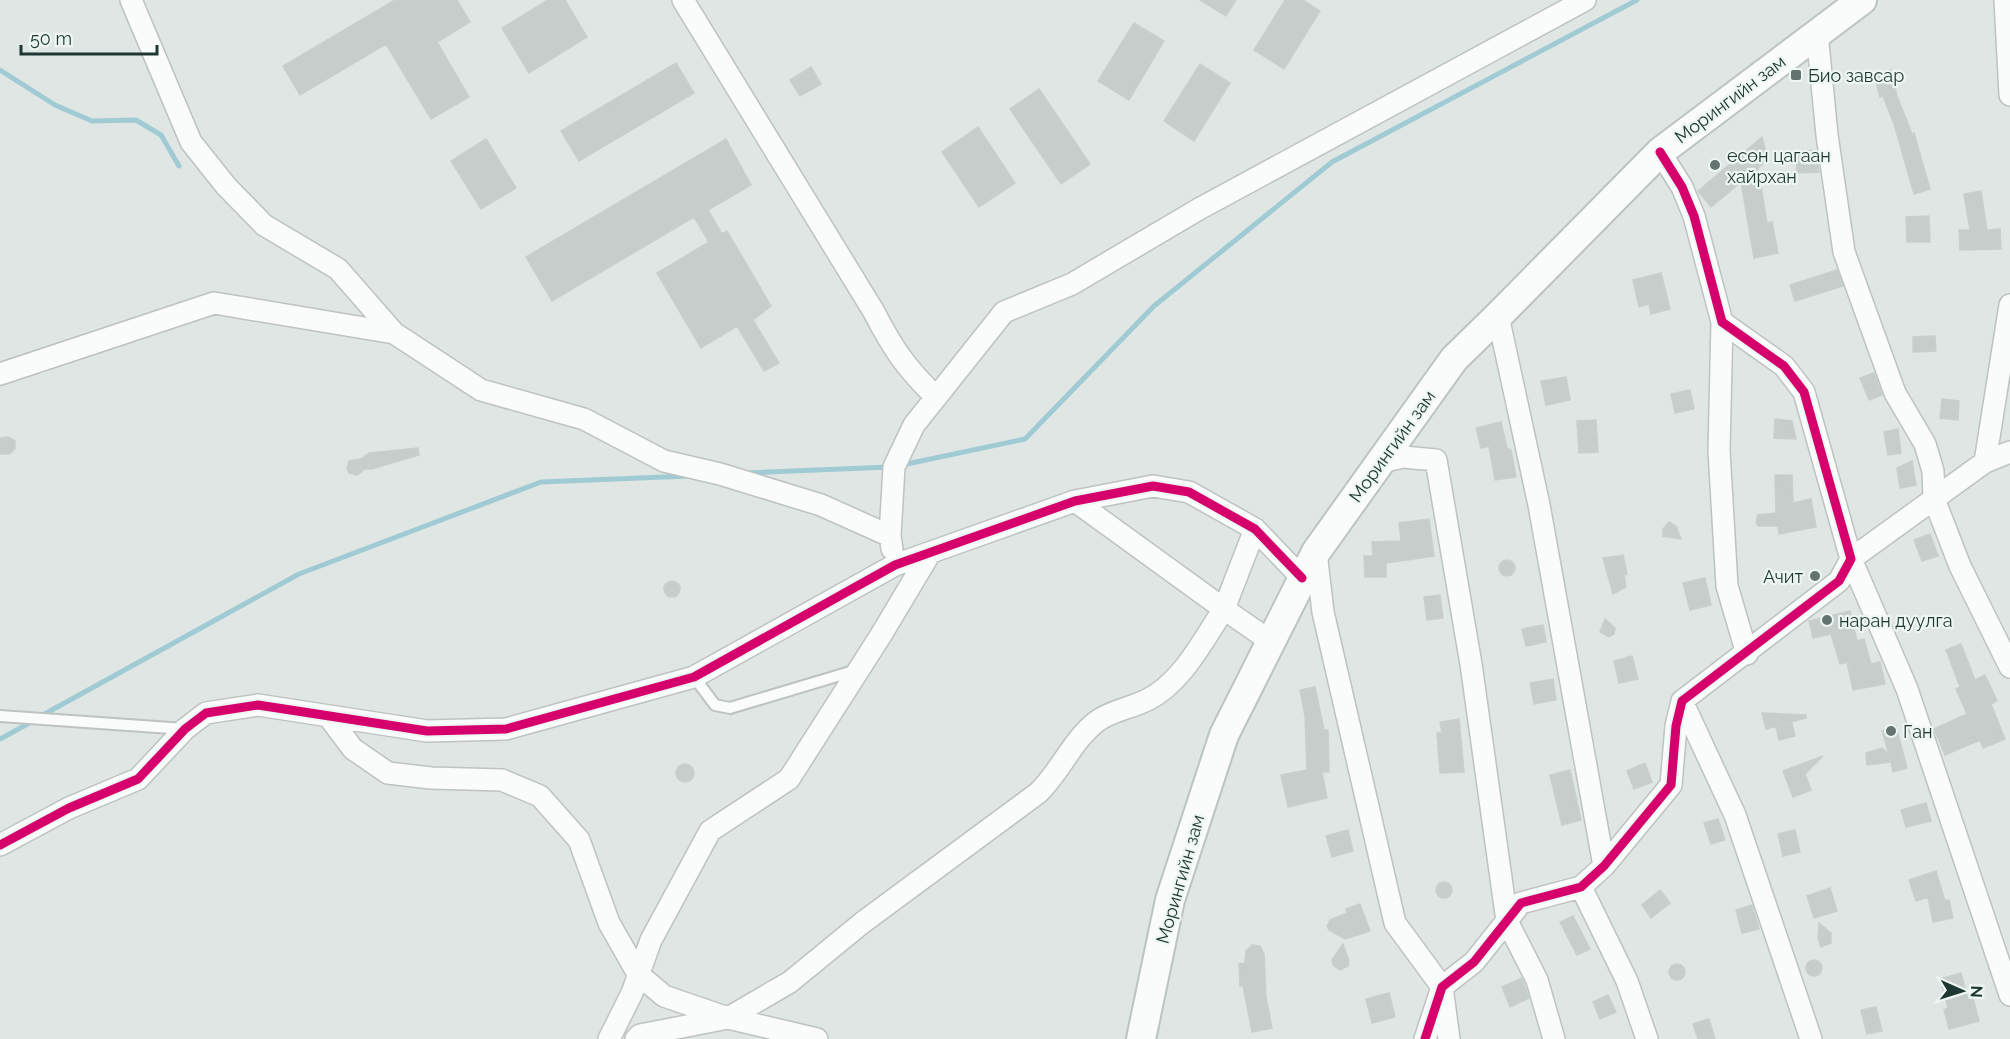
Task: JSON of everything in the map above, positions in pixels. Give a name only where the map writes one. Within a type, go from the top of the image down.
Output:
[{"type":"main road","name":"Морингийн зам","points":[[1141,1039],[1170,900],[1224,735],[1316,552],[1454,359],[1660,152],[1862,0]]},
{"type":"street","points":[[131,0],[191,142],[219,177],[264,225],[338,269],[394,333],[481,390],[584,419],[664,461],[720,474],[821,505],[890,536]]},
{"type":"street","points":[[683,0],[874,312],[889,342],[907,369],[936,397]]},
{"type":"street","points":[[895,565],[890,536],[894,466],[914,425],[1004,312],[1072,284],[1199,209],[1585,0]]},
{"type":"street","points":[[2005,0],[2010,95]]},
{"type":"street","points":[[1817,33],[1827,135],[1844,252],[1895,393],[1924,444],[1933,471],[1934,499],[1960,566],[2010,667]]},
{"type":"street","points":[[1660,152],[1682,187],[1694,216],[1722,322],[1719,451],[1727,586],[1747,654]]},
{"type":"street","points":[[0,374],[214,303],[394,333]]},
{"type":"street","points":[[1985,462],[2002,408],[2010,304]]},
{"type":"street","points":[[1498,316],[1539,505],[1604,866]]},
{"type":"street","points":[[1722,322],[1784,366],[1804,392],[1851,559],[1907,689],[2010,995]]},
{"type":"street","points":[[1425,1039],[1442,987],[1474,962],[1521,903],[1581,887],[1604,866],[1671,785],[1676,726],[1682,701],[1747,654],[1839,581],[1851,559],[1985,462],[2010,452]]},
{"type":"street","points":[[1381,462],[1403,457],[1436,460],[1471,664],[1507,921],[1537,980],[1554,1039]]},
{"type":"street","points":[[0,845],[69,808],[138,779],[185,729],[206,713],[258,705],[427,731],[506,729],[694,677],[895,565],[1075,501],[1153,486],[1189,492],[1255,529],[1302,578]]},
{"type":"street","points":[[1075,501],[1270,641]]},
{"type":"street","points":[[636,1039],[640,1035],[728,1018],[790,982],[862,923],[1038,793],[1052,780],[1083,734],[1098,720],[1149,700],[1177,677],[1224,609],[1255,529]]},
{"type":"street","points":[[1316,552],[1323,612],[1395,923],[1442,987],[1449,1039]]},
{"type":"street","points":[[609,1039],[651,940],[710,831],[789,779],[930,553]]},
{"type":"street","points":[[1682,701],[1735,814],[1810,1039]]},
{"type":"street","points":[[328,716],[353,749],[388,773],[431,778],[502,780],[540,796],[579,840],[609,922],[638,974],[664,996],[728,1018],[817,1039]]},
{"type":"street","points":[[1581,887],[1627,981],[1647,1039]]},
{"type":"lane","points":[[694,677],[716,705],[730,708],[857,670]]},
{"type":"lane","points":[[0,716],[185,729]]},
{"type":"building","points":[[395,0],[457,0],[470,22],[437,42],[469,97],[431,119],[386,44],[300,95],[283,66]]},
{"type":"building","points":[[548,0],[565,0],[587,37],[529,73],[502,28]]},
{"type":"building","points":[[1200,0],[1236,0],[1226,16]]},
{"type":"building","points":[[1285,0],[1303,0],[1320,11],[1284,69],[1254,50]]},
{"type":"building","points":[[1134,23],[1164,41],[1129,100],[1098,81]]},
{"type":"building","points":[[676,63],[694,93],[579,161],[561,131]]},
{"type":"building","points":[[1200,64],[1230,83],[1194,141],[1164,121]]},
{"type":"building","points":[[811,67],[821,84],[800,96],[790,80]]},
{"type":"building","points":[[1891,70],[1897,96],[1912,134],[1914,133],[1930,189],[1914,194],[1894,124],[1883,96],[1880,97],[1874,74]]},
{"type":"building","points":[[1039,89],[1090,164],[1061,184],[1010,109]]},
{"type":"building","points":[[978,127],[1015,183],[979,207],[942,152]]},
{"type":"building","points":[[1762,137],[1768,160],[1758,168],[1767,223],[1772,222],[1778,253],[1754,258],[1741,182],[1711,207],[1698,191]]},
{"type":"building","points":[[486,139],[516,188],[481,209],[451,161]]},
{"type":"building","points":[[726,139],[751,185],[708,210],[722,234],[727,231],[771,306],[753,320],[779,363],[764,371],[737,326],[701,348],[657,273],[709,242],[694,217],[552,301],[526,257]]},
{"type":"building","points":[[1816,150],[1819,172],[1797,173],[1796,151]]},
{"type":"building","points":[[1981,191],[1987,230],[2000,229],[2001,249],[1960,250],[1959,230],[1970,230],[1964,194]]},
{"type":"building","points":[[1929,216],[1930,242],[1907,242],[1906,217]]},
{"type":"building","points":[[1837,270],[1843,286],[1795,301],[1790,285]]},
{"type":"building","points":[[1661,273],[1670,309],[1651,314],[1649,304],[1639,307],[1633,280]]},
{"type":"building","points":[[1935,336],[1936,351],[1913,352],[1913,337]]},
{"type":"building","points":[[1874,373],[1882,395],[1869,400],[1860,378]]},
{"type":"building","points":[[1566,377],[1570,400],[1546,405],[1541,381]]},
{"type":"building","points":[[1690,390],[1694,409],[1675,413],[1671,394]]},
{"type":"building","points":[[1942,399],[1959,401],[1958,420],[1940,418]]},
{"type":"building","points":[[1775,419],[1792,421],[1796,439],[1774,438]]},
{"type":"building","points":[[1596,420],[1598,452],[1579,453],[1577,421]]},
{"type":"building","points":[[1501,422],[1507,448],[1511,450],[1516,477],[1495,480],[1489,446],[1481,448],[1476,428]]},
{"type":"building","points":[[1898,429],[1901,453],[1888,455],[1884,432]]},
{"type":"building","points":[[8,437],[15,441],[15,449],[9,454],[0,454],[0,438]]},
{"type":"building","points":[[418,448],[419,455],[365,469],[357,475],[349,473],[347,469],[349,461],[361,459],[369,453]]},
{"type":"building","points":[[1912,461],[1916,485],[1900,488],[1897,468]]},
{"type":"building","points":[[1775,475],[1792,475],[1793,503],[1811,499],[1816,527],[1779,534],[1778,526],[1758,526],[1756,522],[1758,515],[1776,513]]},
{"type":"building","points":[[1429,519],[1434,556],[1386,563],[1386,577],[1365,577],[1364,556],[1373,556],[1372,542],[1401,541],[1399,523]]},
{"type":"building","points":[[1669,522],[1676,526],[1681,539],[1663,536],[1663,529]]},
{"type":"building","points":[[1930,534],[1938,556],[1922,561],[1914,540]]},
{"type":"building","points":[[1623,555],[1627,574],[1624,575],[1626,587],[1613,594],[1603,558]]},
{"type":"building","points":[[1504,560],[1510,560],[1515,568],[1513,574],[1504,576],[1499,571],[1499,565]]},
{"type":"building","points":[[1705,578],[1711,605],[1690,610],[1683,583]]},
{"type":"building","points":[[672,581],[680,589],[672,597],[664,589]]},
{"type":"building","points":[[1440,595],[1443,618],[1427,620],[1424,597]]},
{"type":"building","points":[[1850,611],[1857,641],[1864,639],[1871,664],[1880,662],[1885,684],[1853,690],[1847,662],[1840,664],[1831,634],[1813,638],[1809,621]]},
{"type":"building","points":[[1605,619],[1615,628],[1614,634],[1609,637],[1600,632]]},
{"type":"building","points":[[1543,625],[1546,642],[1526,646],[1522,629]]},
{"type":"building","points":[[1961,644],[1975,680],[1985,675],[1997,701],[1991,704],[2005,739],[1983,748],[1980,740],[1945,755],[1934,729],[1967,714],[1956,689],[1960,687],[1946,650]]},
{"type":"building","points":[[1632,656],[1638,679],[1619,683],[1614,661]]},
{"type":"building","points":[[1553,679],[1556,700],[1534,704],[1530,683]]},
{"type":"building","points":[[1315,687],[1324,730],[1328,730],[1329,772],[1322,772],[1327,798],[1288,807],[1281,775],[1307,770],[1305,716],[1300,690]]},
{"type":"building","points":[[1762,713],[1806,715],[1806,718],[1766,729]]},
{"type":"building","points":[[1459,719],[1464,772],[1440,773],[1437,733],[1442,733],[1440,722]]},
{"type":"building","points":[[1792,723],[1795,736],[1779,740],[1776,727]]},
{"type":"building","points":[[1896,726],[1907,768],[1893,772],[1891,762],[1867,765],[1866,753],[1882,748],[1889,754],[1882,731]]},
{"type":"building","points":[[1823,756],[1805,774],[1811,790],[1793,797],[1783,771]]},
{"type":"building","points":[[1645,763],[1652,782],[1634,789],[1627,771]]},
{"type":"building","points":[[685,764],[691,767],[694,773],[691,779],[685,782],[679,779],[676,773],[679,767]]},
{"type":"building","points":[[1570,770],[1581,820],[1562,825],[1550,775]]},
{"type":"building","points":[[1926,803],[1931,821],[1906,827],[1901,810]]},
{"type":"building","points":[[1718,819],[1725,840],[1711,844],[1704,823]]},
{"type":"building","points":[[1348,830],[1353,851],[1332,857],[1326,836]]},
{"type":"building","points":[[1795,830],[1800,852],[1783,856],[1778,834]]},
{"type":"building","points":[[1936,871],[1945,901],[1949,900],[1953,918],[1933,922],[1928,897],[1916,901],[1909,880]]},
{"type":"building","points":[[1444,882],[1452,890],[1444,898],[1436,890]]},
{"type":"building","points":[[1830,888],[1837,911],[1814,918],[1807,896]]},
{"type":"building","points":[[1660,890],[1670,903],[1651,918],[1642,905]]},
{"type":"building","points":[[1360,904],[1370,931],[1345,939],[1329,930],[1327,926],[1330,920],[1347,913],[1346,909]]},
{"type":"building","points":[[1752,905],[1759,929],[1742,933],[1736,910]]},
{"type":"building","points":[[1573,916],[1590,949],[1577,955],[1560,922]]},
{"type":"building","points":[[1819,923],[1831,933],[1831,943],[1821,947],[1818,939]]},
{"type":"building","points":[[1343,944],[1349,961],[1348,966],[1340,970],[1333,965],[1332,960]]},
{"type":"building","points":[[1252,945],[1260,946],[1264,954],[1266,997],[1272,1028],[1252,1032],[1243,986],[1240,986],[1239,964],[1245,963],[1246,951]]},
{"type":"building","points":[[1811,960],[1817,960],[1822,968],[1820,974],[1811,976],[1806,971],[1806,965]]},
{"type":"building","points":[[1677,964],[1685,972],[1677,980],[1669,972]]},
{"type":"building","points":[[1961,973],[1967,996],[1972,994],[1979,1021],[1949,1029],[1944,1010],[1948,1008],[1940,979]]},
{"type":"building","points":[[1522,978],[1529,998],[1510,1007],[1502,987]]},
{"type":"building","points":[[1389,993],[1395,1017],[1372,1023],[1366,999]]},
{"type":"building","points":[[1608,995],[1616,1012],[1600,1019],[1593,1002]]},
{"type":"building","points":[[1876,1007],[1882,1031],[1867,1034],[1861,1010]]},
{"type":"building","points":[[1709,1019],[1715,1039],[1698,1039],[1693,1024]]},
{"type":"waterway","points":[[902,465],[1025,439],[1154,306],[1332,162],[1637,0]]},
{"type":"waterway","points":[[0,70],[55,105],[92,121],[136,120],[161,135],[179,166]]},
{"type":"waterway","points":[[746,473],[890,467]]},
{"type":"waterway","points":[[41,716],[299,574],[541,482],[689,476]]},
{"type":"waterway","points":[[0,739],[33,721]]},
{"type":"cycle path","points":[[1425,1039],[1442,987],[1474,962],[1521,903],[1581,887],[1604,866],[1671,785],[1676,726],[1682,701],[1839,581],[1851,559],[1804,392],[1784,366],[1722,322],[1694,216],[1682,187],[1660,152]]},
{"type":"cycle path","points":[[0,845],[69,808],[138,779],[185,729],[206,713],[258,705],[427,731],[506,729],[694,677],[895,565],[1075,501],[1153,486],[1189,492],[1255,529],[1302,578]]},
{"type":"place","name":"Био завсар","points":[[1796,75]]},
{"type":"place","name":"есөн цагаан хайрхан","points":[[1715,165]]},
{"type":"place","name":"Ачит","points":[[1815,576]]},
{"type":"place","name":"наран дуулга","points":[[1827,620]]},
{"type":"place","name":"Ган","points":[[1891,731]]}]
